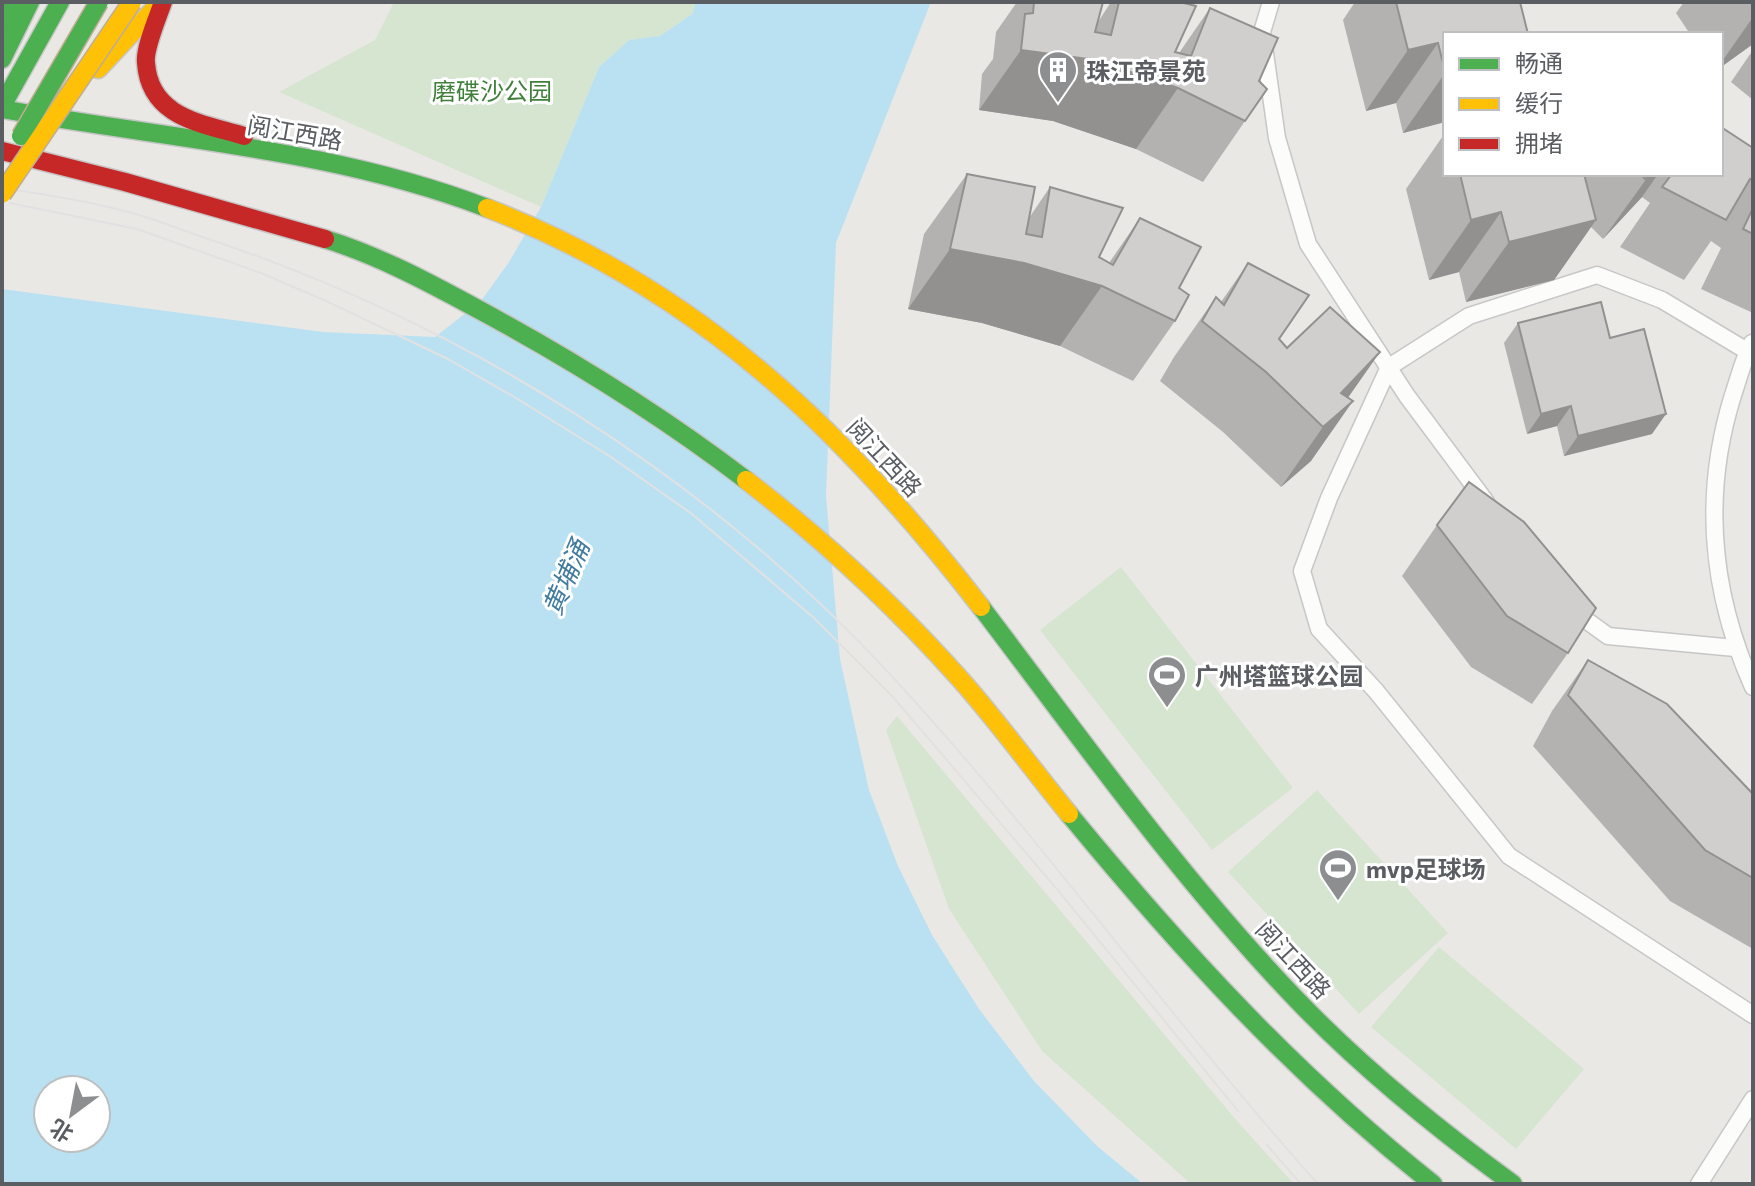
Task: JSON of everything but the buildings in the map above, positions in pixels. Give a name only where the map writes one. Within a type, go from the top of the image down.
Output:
[{"type":"main road","points":[[2,10],[6,2]]},
{"type":"main road","points":[[2,26],[12,2]]},
{"type":"main road","points":[[2,59],[30,2]]},
{"type":"main road","points":[[2,108],[60,2]]},
{"type":"main road","points":[[2,168],[99,2]]},
{"type":"main road","points":[[2,194],[132,2]]},
{"type":"main road","points":[[10,153],[51,119],[162,2]]},
{"type":"main road","points":[[162,2],[145,61],[154,91],[165,107],[180,116],[234,132],[282,152]]},
{"type":"main road","name":"阅江西路","points":[[2,108],[51,119],[282,152],[391,176],[461,197],[525,224],[585,253],[681,311],[751,363],[839,440],[889,494],[963,583],[1235,932],[1293,995],[1396,1095],[1513,1184]]},
{"type":"main road","points":[[10,153],[121,180],[356,249],[520,332],[662,418],[825,541],[962,682],[1136,894],[1265,1036],[1333,1102],[1391,1153],[1433,1184]]},
{"type":"street","points":[[1271,2],[1262,32],[1277,138],[1308,244],[1389,367],[1492,511]]},
{"type":"street","points":[[1753,687],[1735,648],[1718,580],[1714,492],[1726,419],[1750,346],[1662,300],[1597,275],[1469,316],[1389,367],[1329,498],[1302,571],[1319,629],[1376,691],[1509,856],[1753,1015]]},
{"type":"street","points":[[1557,599],[1608,636],[1735,648]]},
{"type":"street","points":[[1699,1184],[1753,1099]]},
{"type":"green space","name":"磨碟沙公园","points":[[394,2],[696,2],[692,14],[660,36],[629,40],[599,67],[541,207],[279,92],[375,40]]},
{"type":"green space","name":"广州塔篮球公园","points":[[1121,567],[1293,788],[1212,850],[1040,630]]},
{"type":"green space","points":[[897,716],[1237,1121],[1294,1184],[1191,1184],[1042,1051],[949,909],[886,730]]},
{"type":"green space","name":"mvp足球场","points":[[1317,790],[1448,933],[1359,1014],[1228,872]]},
{"type":"green space","name":"mvp足球场","points":[[1439,947],[1584,1069],[1516,1149],[1371,1027]]},
{"type":"water","name":"黄埔涌","points":[[696,2],[931,2],[836,243],[826,496],[840,659],[869,790],[898,866],[932,935],[979,1009],[1034,1081],[1097,1146],[1143,1184],[2,1184],[2,289],[323,332],[435,337],[481,301],[509,262],[541,207],[599,67],[629,40],[660,36],[692,14]]},
{"type":"tram line","points":[[15,190],[77,200],[139,215],[305,275],[398,316],[488,362],[576,414],[661,472],[741,534],[817,601],[888,672],[998,798],[1209,1057],[1318,1184]]},
{"type":"tram line","points":[[10,203],[137,229],[261,273],[326,301],[448,359],[516,398],[611,457],[692,514],[814,618],[893,697],[1056,888],[1238,1111]]},
{"type":"tram line","points":[[1267,1145],[1301,1184]]},
{"type":"traffic: fast","points":[[2,26],[12,2]]},
{"type":"traffic: fast","points":[[2,59],[30,2]]},
{"type":"traffic: fast","points":[[2,106],[60,2]]},
{"type":"traffic: fast","points":[[21,136],[99,2]]},
{"type":"traffic: fast","points":[[2,109],[308,158],[368,171],[487,208]]},
{"type":"traffic: fast","points":[[325,239],[419,278],[545,346],[648,410],[746,480]]},
{"type":"traffic: fast","points":[[981,607],[1133,808],[1253,953],[1373,1073],[1513,1184]]},
{"type":"traffic: fast","points":[[1069,814],[1154,914],[1241,1009],[1334,1099],[1433,1184]]},
{"type":"traffic: slow","points":[[2,194],[132,2]]},
{"type":"traffic: slow","points":[[98,69],[157,6]]},
{"type":"traffic: slow","points":[[487,208],[563,241],[634,280],[700,323],[762,372],[821,425],[876,482],[981,607]]},
{"type":"traffic: slow","points":[[746,480],[831,550],[911,626],[975,696],[1069,814]]},
{"type":"traffic: jam","points":[[163,2],[146,57],[150,81],[157,96],[168,107],[196,122],[244,136]]},
{"type":"traffic: jam","points":[[2,151],[125,182],[325,239]]},
{"type":"place","name":"珠江帝景苑","points":[[1058,104]]},
{"type":"place","name":"广州塔篮球公园","points":[[1167,709]]},
{"type":"place","name":"mvp足球场","points":[[1338,902]]}]
